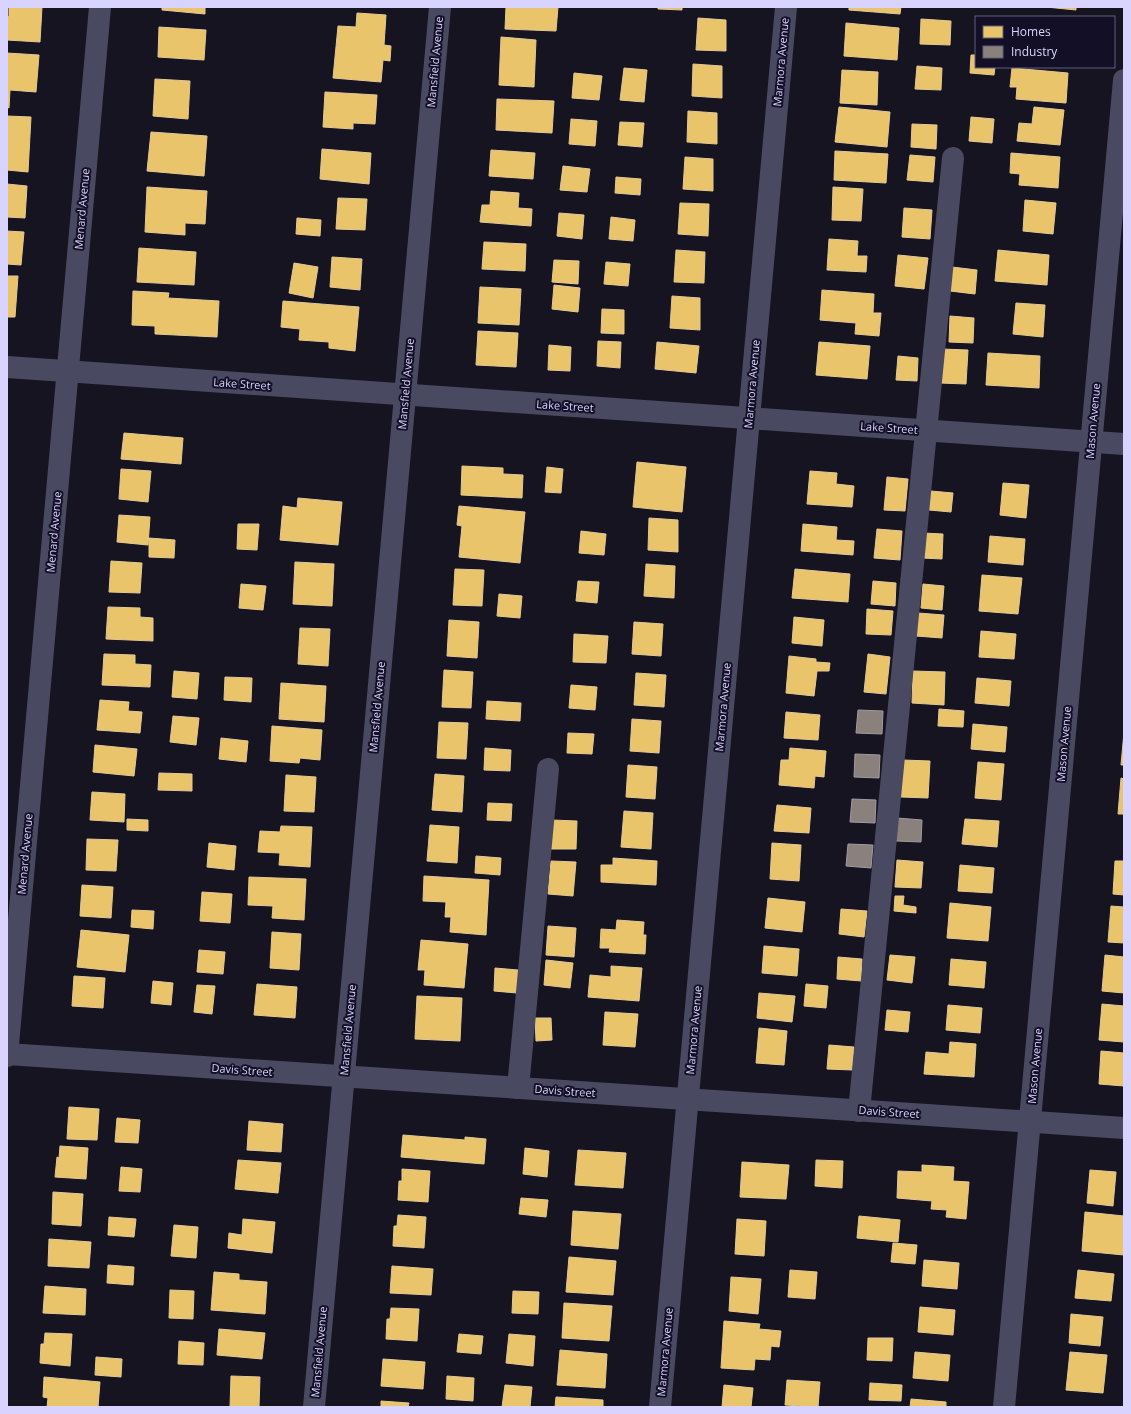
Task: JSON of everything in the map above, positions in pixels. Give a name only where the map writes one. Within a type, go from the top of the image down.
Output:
[{"type":"street","name":"Menard Avenue","points":[[7,1055],[100,7]]},
{"type":"street","name":"Mansfield Avenue","points":[[314,1407],[440,7]]},
{"type":"street","name":"Marmora Avenue","points":[[660,1407],[786,7]]},
{"type":"street","name":"Mason Avenue","points":[[1004,1407],[1124,80]]},
{"type":"street","points":[[859,1111],[953,158]]},
{"type":"street","name":"Lake Street","points":[[7,368],[1124,444]]},
{"type":"street","points":[[518,1088],[548,770]]},
{"type":"street","name":"Davis Street","points":[[7,1055],[1124,1128]]},
{"type":"building: Homes","points":[[9,7],[42,7],[40,42],[7,40],[7,16],[9,17]]},
{"type":"building: Homes","points":[[162,7],[205,7],[205,14],[162,10]]},
{"type":"building: Homes","points":[[506,7],[558,7],[556,31],[505,29]]},
{"type":"building: Homes","points":[[658,7],[682,7],[682,10],[658,9]]},
{"type":"building: Homes","points":[[849,7],[901,7],[900,14],[849,10]]},
{"type":"building: Homes","points":[[1046,7],[1076,7],[1076,10]]},
{"type":"building: Homes","points":[[357,13],[386,15],[384,45],[391,46],[390,61],[383,60],[381,82],[333,78],[338,26],[356,27]]},
{"type":"building: Homes","points":[[698,18],[726,20],[726,51],[696,50]]},
{"type":"building: Homes","points":[[921,19],[951,21],[950,45],[920,44]]},
{"type":"building: Homes","points":[[846,23],[899,28],[897,60],[844,56]]},
{"type":"building: Homes","points":[[159,27],[206,30],[204,60],[158,57]]},
{"type":"building: Homes","points":[[501,37],[536,40],[534,87],[499,85]]},
{"type":"building: Homes","points":[[7,53],[39,55],[36,92],[10,90],[9,108],[7,107]]},
{"type":"building: Homes","points":[[971,55],[975,55],[975,68],[995,68],[994,75],[970,73]]},
{"type":"building: Homes","points":[[693,64],[722,66],[722,98],[692,96]]},
{"type":"building: Homes","points":[[917,66],[942,68],[941,90],[915,89]]},
{"type":"building: Homes","points":[[624,68],[647,70],[644,102],[620,100]]},
{"type":"building: Homes","points":[[1012,68],[1068,73],[1066,103],[1016,99],[1017,87],[1010,87]]},
{"type":"building: Homes","points":[[842,70],[878,72],[877,105],[840,103]]},
{"type":"building: Homes","points":[[574,73],[602,76],[599,100],[572,98]]},
{"type":"building: Homes","points":[[155,79],[190,81],[188,119],[153,116]]},
{"type":"building: Homes","points":[[325,92],[377,95],[375,124],[353,123],[353,129],[323,127]]},
{"type":"building: Homes","points":[[497,99],[554,101],[552,133],[496,130]]},
{"type":"building: Homes","points":[[839,107],[890,112],[887,147],[835,142]]},
{"type":"building: Homes","points":[[1034,107],[1064,110],[1060,145],[1017,141],[1019,123],[1032,124]]},
{"type":"building: Homes","points":[[688,111],[717,113],[717,144],[687,142]]},
{"type":"building: Homes","points":[[7,116],[31,117],[28,172],[7,170]]},
{"type":"building: Homes","points":[[971,117],[994,119],[992,143],[969,141]]},
{"type":"building: Homes","points":[[571,119],[597,121],[595,146],[569,144]]},
{"type":"building: Homes","points":[[620,122],[644,123],[642,147],[618,145]]},
{"type":"building: Homes","points":[[912,124],[937,125],[936,149],[911,147]]},
{"type":"building: Homes","points":[[151,132],[207,136],[204,176],[147,171]]},
{"type":"building: Homes","points":[[322,149],[371,153],[369,184],[320,179]]},
{"type":"building: Homes","points":[[491,150],[535,153],[533,179],[489,176]]},
{"type":"building: Homes","points":[[835,151],[888,154],[886,183],[834,180]]},
{"type":"building: Homes","points":[[1011,153],[1060,157],[1058,188],[1019,185],[1020,174],[1010,173]]},
{"type":"building: Homes","points":[[910,155],[935,157],[933,182],[907,180]]},
{"type":"building: Homes","points":[[685,157],[713,159],[713,191],[683,189]]},
{"type":"building: Homes","points":[[563,166],[590,169],[587,192],[560,190]]},
{"type":"building: Homes","points":[[616,177],[641,179],[640,195],[615,193]]},
{"type":"building: Homes","points":[[7,184],[27,186],[25,218],[7,217]]},
{"type":"building: Homes","points":[[147,187],[207,191],[205,224],[185,223],[185,235],[145,232]]},
{"type":"building: Homes","points":[[833,187],[863,189],[861,221],[832,220]]},
{"type":"building: Homes","points":[[491,191],[519,193],[518,208],[532,209],[531,226],[480,222],[482,205],[490,205]]},
{"type":"building: Homes","points":[[338,198],[367,199],[365,230],[336,229]]},
{"type":"building: Homes","points":[[1025,200],[1056,203],[1053,234],[1023,231]]},
{"type":"building: Homes","points":[[680,203],[709,204],[708,236],[678,234]]},
{"type":"building: Homes","points":[[904,208],[932,210],[930,239],[902,237]]},
{"type":"building: Homes","points":[[559,213],[584,215],[582,239],[557,236]]},
{"type":"building: Homes","points":[[611,217],[635,220],[633,241],[609,239]]},
{"type":"building: Homes","points":[[297,218],[321,220],[320,236],[296,234]]},
{"type":"building: Homes","points":[[7,231],[24,232],[21,265],[7,264]]},
{"type":"building: Homes","points":[[829,239],[858,241],[857,256],[867,256],[866,272],[827,270]]},
{"type":"building: Homes","points":[[484,242],[526,244],[525,271],[482,269]]},
{"type":"building: Homes","points":[[139,248],[196,252],[194,285],[137,282]]},
{"type":"building: Homes","points":[[676,250],[705,252],[704,283],[674,282]]},
{"type":"building: Homes","points":[[998,250],[1049,255],[1047,285],[995,281]]},
{"type":"building: Homes","points":[[898,255],[928,258],[924,289],[895,286]]},
{"type":"building: Homes","points":[[332,257],[362,259],[360,290],[330,287]]},
{"type":"building: Homes","points":[[554,260],[579,261],[578,284],[552,282]]},
{"type":"building: Homes","points":[[606,262],[630,264],[628,286],[604,284]]},
{"type":"building: Homes","points":[[294,263],[318,267],[313,298],[289,293]]},
{"type":"building: Homes","points":[[952,267],[977,270],[975,294],[950,291]]},
{"type":"building: Homes","points":[[7,276],[18,276],[15,317],[7,317]]},
{"type":"building: Homes","points":[[554,285],[580,288],[578,312],[552,309]]},
{"type":"building: Homes","points":[[480,287],[521,289],[519,325],[478,323]]},
{"type":"building: Homes","points":[[822,290],[874,294],[873,313],[881,313],[879,336],[855,334],[856,323],[820,320]]},
{"type":"building: Homes","points":[[133,291],[169,293],[168,298],[219,301],[217,337],[155,334],[155,326],[132,325]]},
{"type":"building: Homes","points":[[672,296],[700,298],[700,330],[670,328]]},
{"type":"building: Homes","points":[[283,301],[359,307],[355,351],[329,348],[329,342],[299,340],[300,329],[281,327]]},
{"type":"building: Homes","points":[[1016,303],[1045,305],[1043,337],[1013,334]]},
{"type":"building: Homes","points":[[602,309],[624,310],[624,334],[601,333]]},
{"type":"building: Homes","points":[[950,316],[974,318],[973,343],[949,342]]},
{"type":"building: Homes","points":[[478,331],[518,333],[516,367],[476,365]]},
{"type":"building: Homes","points":[[598,341],[621,342],[620,368],[597,366]]},
{"type":"building: Homes","points":[[657,342],[699,346],[696,373],[655,369]]},
{"type":"building: Homes","points":[[819,342],[870,346],[867,379],[816,375]]},
{"type":"building: Homes","points":[[549,345],[571,347],[570,371],[548,370]]},
{"type":"building: Homes","points":[[942,349],[968,350],[966,384],[940,383]]},
{"type":"building: Homes","points":[[988,353],[1040,356],[1039,388],[986,385]]},
{"type":"building: Homes","points":[[898,356],[918,358],[917,381],[896,380]]},
{"type":"building: Homes","points":[[124,433],[183,438],[181,464],[121,459]]},
{"type":"building: Homes","points":[[637,462],[686,467],[682,512],[633,507]]},
{"type":"building: Homes","points":[[462,466],[503,468],[503,474],[523,475],[522,498],[461,495]]},
{"type":"building: Homes","points":[[547,467],[563,469],[561,493],[545,492]]},
{"type":"building: Homes","points":[[121,469],[151,471],[148,502],[119,499]]},
{"type":"building: Homes","points":[[810,471],[837,473],[836,484],[854,486],[852,507],[807,504]]},
{"type":"building: Homes","points":[[887,477],[908,479],[905,511],[884,510]]},
{"type":"building: Homes","points":[[1003,483],[1029,485],[1026,518],[1000,515]]},
{"type":"building: Homes","points":[[931,491],[953,493],[951,512],[929,510]]},
{"type":"building: Homes","points":[[298,498],[342,502],[338,545],[280,540],[283,506],[297,508]]},
{"type":"building: Homes","points":[[459,506],[525,512],[520,563],[459,557],[462,526],[457,525]]},
{"type":"building: Homes","points":[[119,515],[150,517],[148,545],[117,542]]},
{"type":"building: Homes","points":[[649,518],[678,520],[678,552],[648,550]]},
{"type":"building: Homes","points":[[238,524],[259,524],[257,550],[237,549]]},
{"type":"building: Homes","points":[[803,524],[837,527],[836,540],[854,541],[853,555],[801,551]]},
{"type":"building: Homes","points":[[877,529],[902,531],[900,560],[874,558]]},
{"type":"building: Homes","points":[[581,531],[606,534],[604,555],[579,553]]},
{"type":"building: Homes","points":[[923,533],[943,534],[942,559],[922,558]]},
{"type":"building: Homes","points":[[990,536],[1025,539],[1023,565],[988,562]]},
{"type":"building: Homes","points":[[149,538],[175,540],[174,558],[149,557]]},
{"type":"building: Homes","points":[[111,561],[142,563],[140,593],[109,592]]},
{"type":"building: Homes","points":[[295,562],[334,564],[332,606],[293,604]]},
{"type":"building: Homes","points":[[646,564],[675,566],[674,598],[644,596]]},
{"type":"building: Homes","points":[[455,569],[484,570],[482,606],[453,605]]},
{"type":"building: Homes","points":[[795,569],[850,574],[848,602],[792,598]]},
{"type":"building: Homes","points":[[982,575],[1022,578],[1018,614],[979,611]]},
{"type":"building: Homes","points":[[578,581],[599,582],[597,603],[576,601]]},
{"type":"building: Homes","points":[[873,581],[896,583],[895,606],[871,604]]},
{"type":"building: Homes","points":[[241,584],[266,586],[263,610],[239,608]]},
{"type":"building: Homes","points":[[923,584],[944,586],[942,610],[921,608]]},
{"type":"building: Homes","points":[[499,594],[522,596],[520,618],[497,616]]},
{"type":"building: Homes","points":[[108,607],[140,608],[140,617],[153,618],[153,641],[106,639]]},
{"type":"building: Homes","points":[[867,609],[893,611],[891,635],[866,634]]},
{"type":"building: Homes","points":[[918,613],[944,615],[942,638],[916,636]]},
{"type":"building: Homes","points":[[794,617],[824,620],[822,646],[792,643]]},
{"type":"building: Homes","points":[[449,620],[479,622],[477,658],[447,656]]},
{"type":"building: Homes","points":[[634,622],[663,624],[661,656],[632,654]]},
{"type":"building: Homes","points":[[300,628],[330,629],[328,666],[298,664]]},
{"type":"building: Homes","points":[[981,631],[1016,634],[1014,659],[979,657]]},
{"type":"building: Homes","points":[[574,634],[608,636],[606,663],[573,662]]},
{"type":"building: Homes","points":[[104,654],[135,655],[135,664],[151,665],[150,687],[102,685]]},
{"type":"building: Homes","points":[[868,654],[890,657],[886,694],[864,692]]},
{"type":"building: Homes","points":[[789,656],[816,659],[816,662],[830,663],[829,671],[817,671],[814,696],[786,693]]},
{"type":"building: Homes","points":[[444,670],[473,672],[471,708],[442,707]]},
{"type":"building: Homes","points":[[174,671],[199,673],[197,699],[172,697]]},
{"type":"building: Homes","points":[[913,671],[945,672],[944,705],[912,703]]},
{"type":"building: Homes","points":[[636,673],[666,675],[664,707],[634,705]]},
{"type":"building: Homes","points":[[225,677],[252,678],[251,702],[224,700]]},
{"type":"building: Homes","points":[[977,678],[1011,681],[1009,706],[975,703]]},
{"type":"building: Homes","points":[[281,683],[326,686],[324,722],[279,719]]},
{"type":"building: Homes","points":[[571,685],[597,687],[595,710],[569,708]]},
{"type":"building: Homes","points":[[100,700],[129,702],[128,711],[142,712],[140,733],[97,730]]},
{"type":"building: Homes","points":[[487,701],[521,703],[520,721],[486,719]]},
{"type":"building: Homes","points":[[939,709],[964,711],[963,727],[938,726]]},
{"type":"building: Homes","points":[[786,712],[820,715],[818,740],[784,738]]},
{"type":"building: Homes","points":[[173,716],[199,718],[196,745],[170,742]]},
{"type":"building: Homes","points":[[632,719],[661,721],[659,753],[630,751]]},
{"type":"building: Homes","points":[[439,722],[468,723],[466,759],[437,758]]},
{"type":"building: Homes","points":[[973,724],[1007,727],[1005,752],[971,749]]},
{"type":"building: Homes","points":[[272,726],[322,730],[320,760],[300,758],[299,763],[270,761]]},
{"type":"building: Homes","points":[[1124,732],[1124,765],[1121,765]]},
{"type":"building: Homes","points":[[568,733],[594,734],[592,754],[567,753]]},
{"type":"building: Homes","points":[[221,738],[248,741],[246,762],[219,759]]},
{"type":"building: Homes","points":[[95,745],[137,749],[134,776],[93,772]]},
{"type":"building: Homes","points":[[485,748],[511,750],[510,771],[484,770]]},
{"type":"building: Homes","points":[[790,748],[826,751],[824,777],[815,776],[814,788],[779,785],[781,760],[789,760]]},
{"type":"building: Homes","points":[[903,760],[930,761],[928,798],[901,797]]},
{"type":"building: Homes","points":[[978,762],[1004,764],[1001,800],[975,798]]},
{"type":"building: Homes","points":[[628,765],[657,767],[655,799],[626,797]]},
{"type":"building: Homes","points":[[159,773],[192,774],[192,791],[158,790]]},
{"type":"building: Homes","points":[[435,774],[464,776],[462,812],[432,810]]},
{"type":"building: Homes","points":[[286,775],[316,777],[314,812],[284,811]]},
{"type":"building: Homes","points":[[1121,778],[1124,779],[1124,814],[1118,814]]},
{"type":"building: Homes","points":[[92,792],[125,794],[124,822],[90,820]]},
{"type":"building: Homes","points":[[488,803],[512,804],[511,821],[487,820]]},
{"type":"building: Homes","points":[[777,805],[811,808],[809,833],[774,831]]},
{"type":"building: Homes","points":[[624,811],[653,813],[651,849],[621,847]]},
{"type":"building: Homes","points":[[127,819],[148,820],[148,831],[127,830]]},
{"type":"building: Homes","points":[[965,819],[999,821],[997,847],[962,844]]},
{"type":"building: Homes","points":[[552,820],[577,821],[576,849],[551,849]]},
{"type":"building: Homes","points":[[430,825],[459,827],[457,863],[427,861]]},
{"type":"building: Homes","points":[[281,826],[312,827],[310,867],[279,865],[280,853],[258,852],[260,831],[280,832]]},
{"type":"building: Homes","points":[[87,839],[118,840],[116,871],[86,870]]},
{"type":"building: Homes","points":[[209,843],[236,846],[234,870],[207,867]]},
{"type":"building: Homes","points":[[772,843],[801,845],[799,881],[770,879]]},
{"type":"building: Homes","points":[[476,856],[501,858],[500,875],[475,873]]},
{"type":"building: Homes","points":[[613,858],[657,861],[656,885],[601,882],[601,865],[613,865]]},
{"type":"building: Homes","points":[[897,860],[923,862],[921,888],[895,887]]},
{"type":"building: Homes","points":[[551,861],[576,862],[573,896],[548,894]]},
{"type":"building: Homes","points":[[1115,861],[1124,861],[1124,895],[1113,894]]},
{"type":"building: Homes","points":[[960,865],[994,868],[992,893],[958,891]]},
{"type":"building: Homes","points":[[424,876],[489,880],[486,935],[450,932],[451,917],[445,917],[446,902],[423,901]]},
{"type":"building: Homes","points":[[249,877],[306,879],[304,920],[272,918],[273,906],[248,905]]},
{"type":"building: Homes","points":[[82,885],[113,887],[111,918],[80,916]]},
{"type":"building: Homes","points":[[202,892],[232,894],[230,923],[200,921]]},
{"type":"building: Homes","points":[[895,896],[904,896],[903,905],[916,907],[916,913],[894,911]]},
{"type":"building: Homes","points":[[768,898],[805,902],[802,932],[765,928]]},
{"type":"building: Homes","points":[[950,903],[991,907],[988,941],[947,938]]},
{"type":"building: Homes","points":[[1111,906],[1124,907],[1124,943],[1108,942]]},
{"type":"building: Homes","points":[[841,909],[867,911],[864,937],[839,934]]},
{"type":"building: Homes","points":[[132,910],[154,911],[153,929],[131,927]]},
{"type":"building: Homes","points":[[617,920],[644,922],[643,935],[646,935],[645,954],[609,952],[610,948],[600,948],[601,929],[616,930]]},
{"type":"building: Homes","points":[[548,926],[576,928],[574,957],[546,955]]},
{"type":"building: Homes","points":[[81,930],[129,935],[125,972],[77,967]]},
{"type":"building: Homes","points":[[272,932],[301,934],[299,970],[270,968]]},
{"type":"building: Homes","points":[[421,940],[468,944],[464,988],[424,985],[425,970],[418,970]]},
{"type":"building: Homes","points":[[764,946],[799,949],[797,976],[762,973]]},
{"type":"building: Homes","points":[[199,950],[225,952],[223,974],[197,972]]},
{"type":"building: Homes","points":[[890,955],[915,957],[912,983],[887,980]]},
{"type":"building: Homes","points":[[1105,955],[1124,957],[1124,993],[1102,991]]},
{"type":"building: Homes","points":[[838,957],[862,959],[861,981],[837,979]]},
{"type":"building: Homes","points":[[951,959],[986,962],[984,988],[949,985]]},
{"type":"building: Homes","points":[[546,960],[573,963],[570,988],[544,985]]},
{"type":"building: Homes","points":[[611,966],[642,968],[639,1001],[588,997],[590,975],[611,977]]},
{"type":"building: Homes","points":[[495,968],[518,970],[517,993],[494,991]]},
{"type":"building: Homes","points":[[74,976],[105,978],[103,1008],[72,1006]]},
{"type":"building: Homes","points":[[153,981],[173,983],[171,1005],[151,1003]]},
{"type":"building: Homes","points":[[257,984],[297,987],[295,1018],[254,1015]]},
{"type":"building: Homes","points":[[806,984],[828,986],[826,1008],[804,1006]]},
{"type":"building: Homes","points":[[197,985],[215,986],[212,1014],[194,1012]]},
{"type":"building: Homes","points":[[759,993],[795,996],[792,1022],[757,1018]]},
{"type":"building: Homes","points":[[417,996],[462,998],[460,1041],[415,1039]]},
{"type":"building: Homes","points":[[1102,1004],[1124,1006],[1124,1042],[1099,1040]]},
{"type":"building: Homes","points":[[948,1005],[982,1008],[980,1033],[946,1030]]},
{"type":"building: Homes","points":[[887,1010],[910,1012],[908,1032],[885,1030]]},
{"type":"building: Homes","points":[[605,1012],[638,1014],[635,1047],[603,1045]]},
{"type":"building: Homes","points":[[535,1018],[551,1018],[552,1040],[536,1041]]},
{"type":"building: Homes","points":[[759,1028],[787,1031],[784,1065],[756,1063]]},
{"type":"building: Homes","points":[[950,1042],[976,1044],[974,1077],[924,1074],[926,1052],[949,1054]]},
{"type":"building: Homes","points":[[829,1045],[854,1047],[852,1070],[827,1069]]},
{"type":"building: Homes","points":[[1101,1051],[1124,1053],[1124,1086],[1099,1084]]},
{"type":"building: Homes","points":[[69,1107],[99,1109],[97,1140],[67,1139]]},
{"type":"building: Homes","points":[[117,1118],[140,1120],[138,1143],[115,1142]]},
{"type":"building: Homes","points":[[249,1121],[283,1124],[281,1152],[247,1150]]},
{"type":"building: Homes","points":[[403,1135],[465,1140],[465,1137],[486,1139],[484,1164],[401,1157]]},
{"type":"building: Homes","points":[[60,1146],[88,1148],[86,1179],[55,1177],[57,1157],[59,1158]]},
{"type":"building: Homes","points":[[525,1148],[549,1151],[547,1177],[523,1174]]},
{"type":"building: Homes","points":[[578,1150],[626,1153],[623,1188],[575,1185]]},
{"type":"building: Homes","points":[[238,1160],[281,1163],[278,1193],[235,1189]]},
{"type":"building: Homes","points":[[816,1160],[843,1161],[842,1188],[815,1186]]},
{"type":"building: Homes","points":[[742,1162],[789,1165],[786,1199],[740,1197]]},
{"type":"building: Homes","points":[[922,1165],[954,1167],[953,1181],[969,1182],[966,1219],[946,1217],[947,1210],[931,1209],[932,1201],[897,1198],[898,1171],[922,1172]]},
{"type":"building: Homes","points":[[121,1167],[142,1169],[140,1192],[119,1191]]},
{"type":"building: Homes","points":[[402,1169],[430,1171],[428,1202],[398,1200],[399,1181],[402,1181]]},
{"type":"building: Homes","points":[[1090,1170],[1116,1172],[1113,1206],[1087,1203]]},
{"type":"building: Homes","points":[[53,1192],[83,1194],[81,1226],[52,1224]]},
{"type":"building: Homes","points":[[521,1198],[548,1200],[546,1217],[519,1214]]},
{"type":"building: Homes","points":[[573,1211],[621,1214],[618,1249],[571,1245]]},
{"type":"building: Homes","points":[[1085,1212],[1124,1216],[1124,1255],[1082,1251]]},
{"type":"building: Homes","points":[[398,1215],[426,1217],[424,1248],[393,1246],[394,1226],[397,1226]]},
{"type":"building: Homes","points":[[859,1216],[900,1220],[898,1242],[857,1238]]},
{"type":"building: Homes","points":[[109,1217],[136,1219],[134,1237],[108,1235]]},
{"type":"building: Homes","points":[[243,1219],[275,1222],[272,1253],[228,1248],[229,1233],[242,1235]]},
{"type":"building: Homes","points":[[737,1219],[766,1221],[764,1256],[735,1254]]},
{"type":"building: Homes","points":[[174,1225],[198,1227],[196,1258],[171,1256]]},
{"type":"building: Homes","points":[[49,1239],[91,1242],[89,1268],[48,1266]]},
{"type":"building: Homes","points":[[893,1243],[917,1245],[915,1264],[891,1262]]},
{"type":"building: Homes","points":[[569,1257],[616,1261],[613,1295],[566,1292]]},
{"type":"building: Homes","points":[[924,1260],[959,1263],[957,1289],[922,1286]]},
{"type":"building: Homes","points":[[108,1265],[134,1267],[133,1285],[107,1283]]},
{"type":"building: Homes","points":[[392,1266],[433,1269],[431,1295],[390,1293]]},
{"type":"building: Homes","points":[[790,1270],[817,1272],[815,1299],[788,1297]]},
{"type":"building: Homes","points":[[1078,1270],[1114,1274],[1111,1301],[1075,1298]]},
{"type":"building: Homes","points":[[214,1272],[239,1274],[239,1280],[267,1282],[265,1314],[211,1310]]},
{"type":"building: Homes","points":[[731,1277],[761,1279],[758,1314],[729,1311]]},
{"type":"building: Homes","points":[[45,1286],[86,1289],[85,1315],[43,1313]]},
{"type":"building: Homes","points":[[170,1290],[194,1291],[193,1319],[169,1318]]},
{"type":"building: Homes","points":[[513,1291],[539,1292],[538,1314],[512,1313]]},
{"type":"building: Homes","points":[[564,1303],[612,1306],[609,1341],[562,1338]]},
{"type":"building: Homes","points":[[920,1307],[955,1310],[953,1335],[918,1332]]},
{"type":"building: Homes","points":[[391,1308],[419,1309],[417,1341],[386,1339],[387,1319],[390,1319]]},
{"type":"building: Homes","points":[[1071,1314],[1103,1317],[1100,1346],[1069,1343]]},
{"type":"building: Homes","points":[[724,1321],[760,1324],[759,1329],[781,1331],[779,1347],[771,1346],[770,1360],[755,1359],[754,1370],[721,1368]]},
{"type":"building: Homes","points":[[219,1329],[265,1333],[262,1359],[217,1355]]},
{"type":"building: Homes","points":[[45,1333],[72,1334],[70,1366],[40,1363],[41,1344],[44,1344]]},
{"type":"building: Homes","points":[[459,1334],[483,1336],[481,1354],[457,1352]]},
{"type":"building: Homes","points":[[509,1334],[535,1336],[533,1366],[506,1363]]},
{"type":"building: Homes","points":[[868,1338],[893,1338],[892,1361],[867,1360]]},
{"type":"building: Homes","points":[[179,1341],[204,1343],[203,1365],[178,1364]]},
{"type":"building: Homes","points":[[560,1350],[607,1354],[605,1388],[557,1385]]},
{"type":"building: Homes","points":[[915,1352],[950,1355],[948,1381],[913,1378]]},
{"type":"building: Homes","points":[[1070,1352],[1107,1355],[1103,1393],[1066,1390]]},
{"type":"building: Homes","points":[[96,1357],[122,1359],[121,1377],[95,1375]]},
{"type":"building: Homes","points":[[383,1359],[425,1362],[423,1389],[381,1386]]},
{"type":"building: Homes","points":[[231,1376],[260,1377],[259,1407],[230,1407]]},
{"type":"building: Homes","points":[[447,1376],[474,1378],[473,1401],[446,1399]]},
{"type":"building: Homes","points":[[44,1377],[100,1382],[98,1407],[47,1407],[48,1398],[43,1397]]},
{"type":"building: Homes","points":[[787,1380],[820,1382],[818,1407],[785,1405]]},
{"type":"building: Homes","points":[[870,1383],[902,1385],[901,1401],[869,1400]]},
{"type":"building: Homes","points":[[505,1385],[532,1387],[530,1407],[502,1407]]},
{"type":"building: Homes","points":[[724,1385],[753,1388],[751,1407],[722,1407]]},
{"type":"building: Homes","points":[[556,1397],[603,1400],[603,1407],[555,1407]]},
{"type":"building: Homes","points":[[911,1399],[946,1402],[946,1407],[910,1407]]},
{"type":"building: Homes","points":[[381,1401],[409,1403],[408,1407],[381,1407]]},
{"type":"building: Industry","points":[[858,710],[883,711],[882,734],[856,733]]},
{"type":"building: Industry","points":[[855,754],[880,755],[879,778],[854,777]]},
{"type":"building: Industry","points":[[852,799],[876,800],[875,823],[850,822]]},
{"type":"building: Industry","points":[[897,818],[922,820],[921,842],[896,841]]},
{"type":"building: Industry","points":[[848,844],[873,845],[871,868],[846,866]]}]
